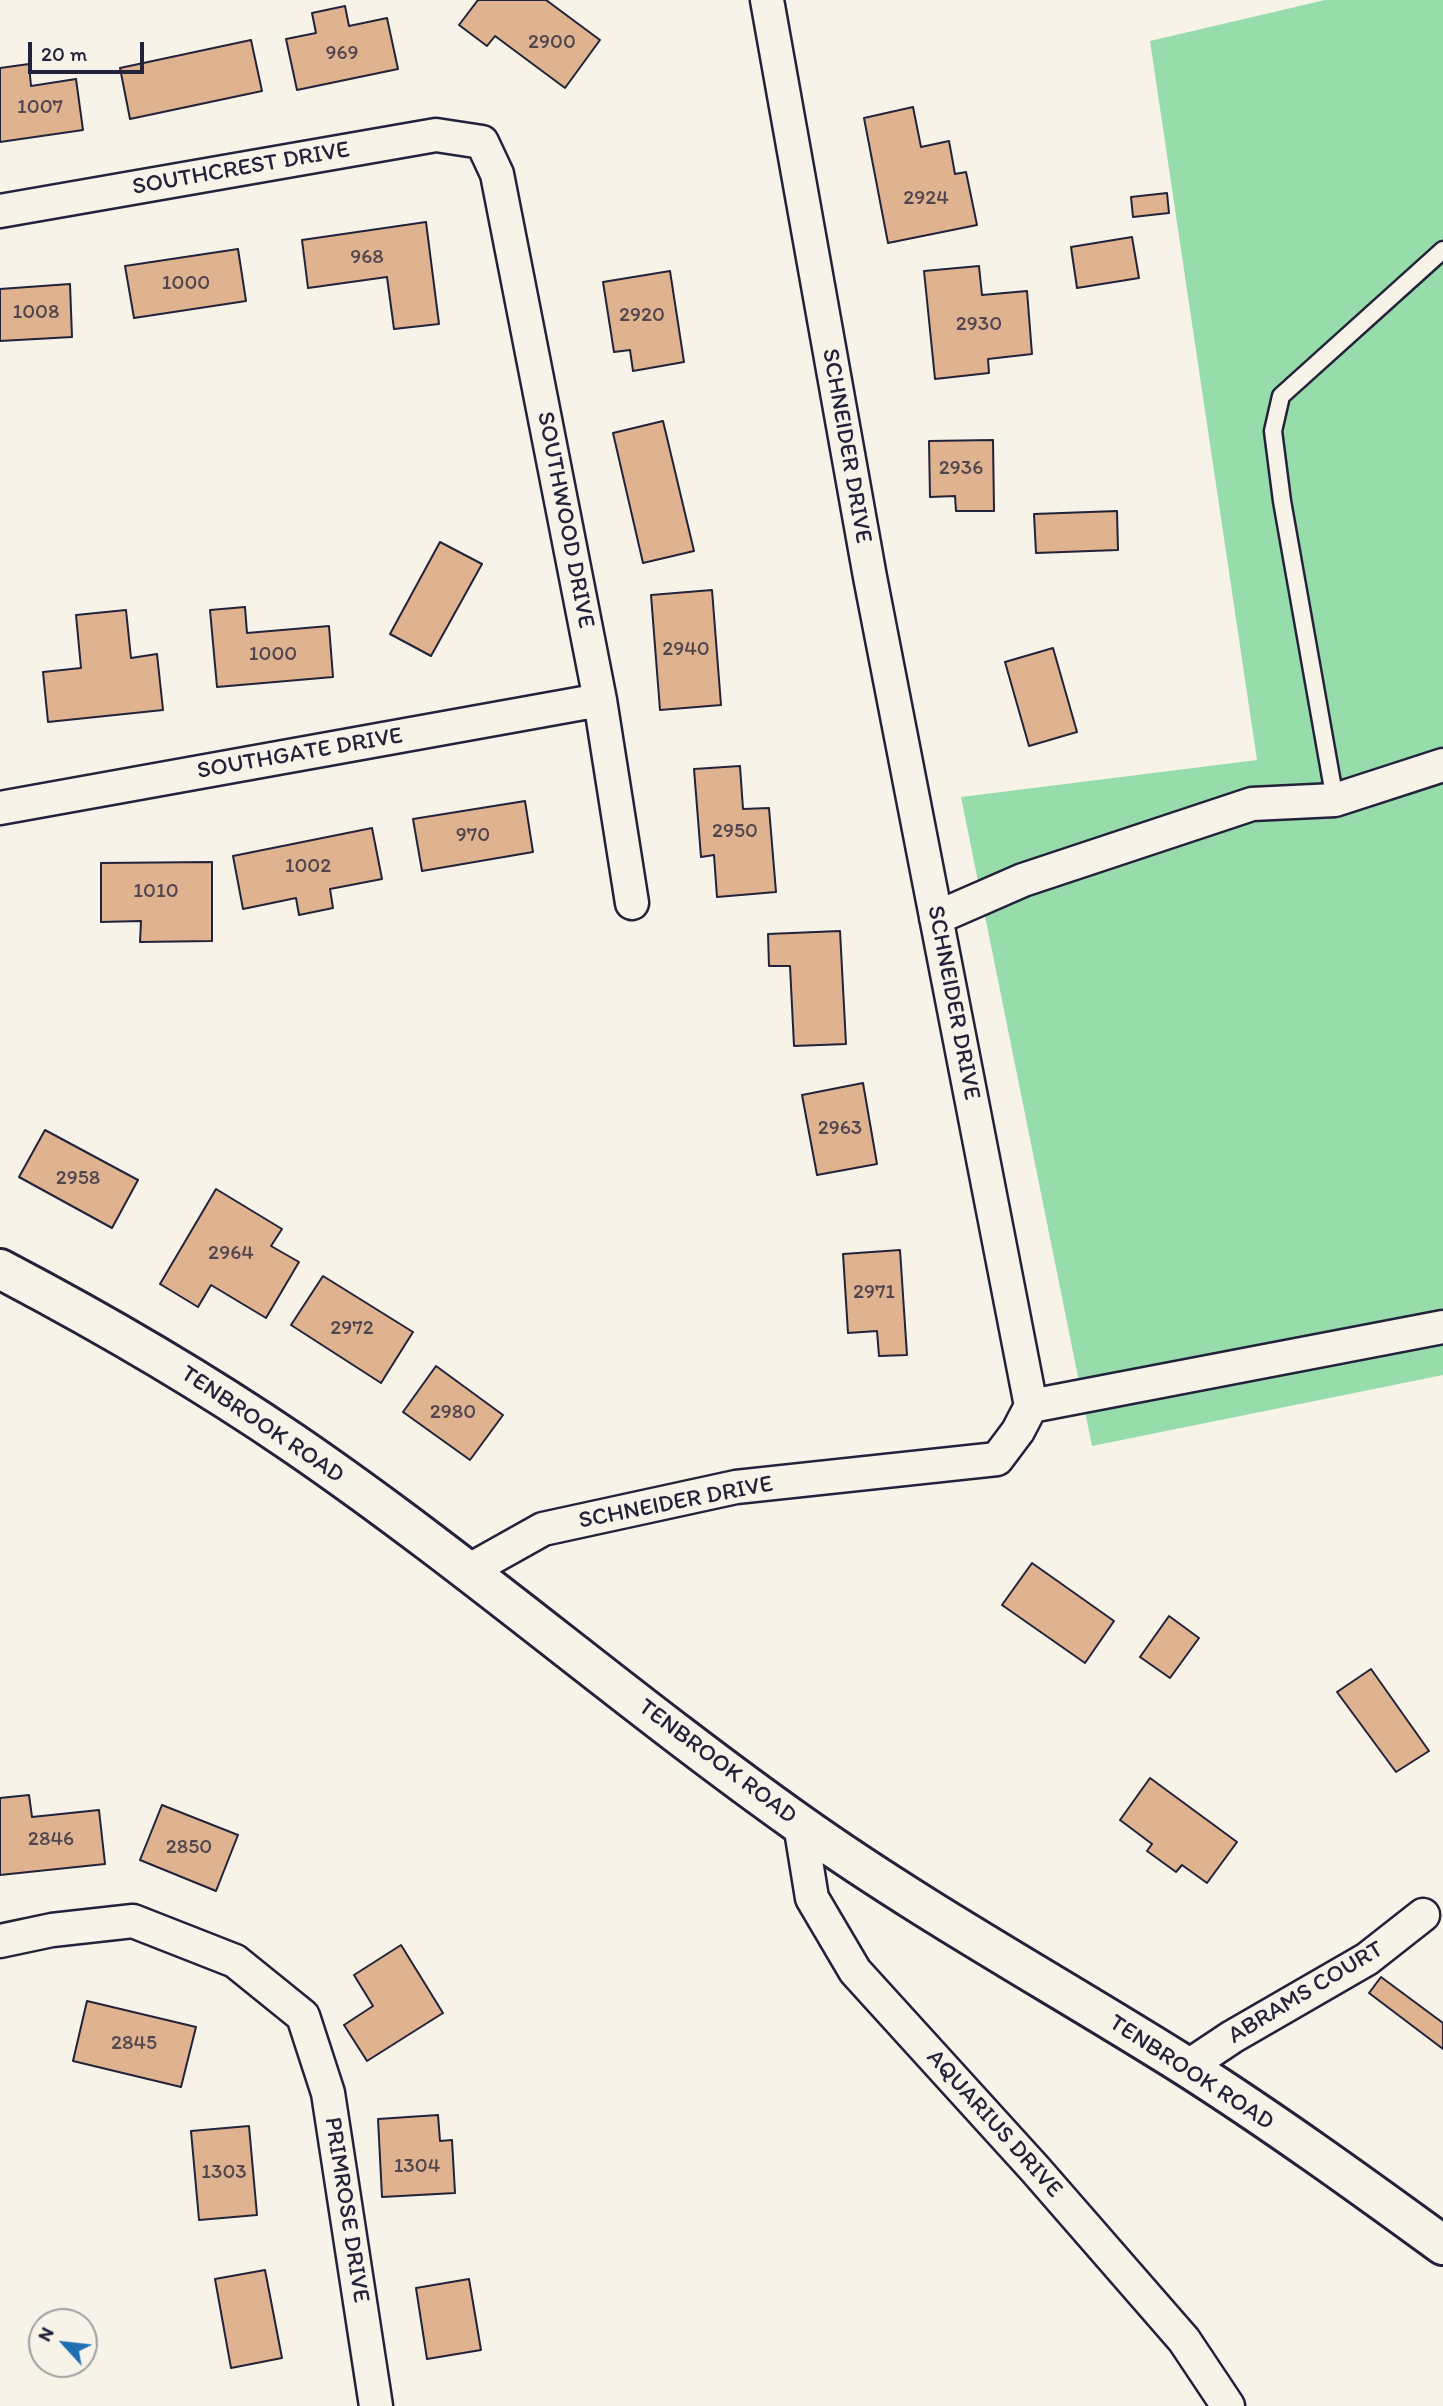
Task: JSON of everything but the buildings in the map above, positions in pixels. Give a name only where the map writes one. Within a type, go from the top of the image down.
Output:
[{"type":"street","name":"SCHNEIDER DRIVE","points":[[468,1572],[543,1529],[736,1487],[997,1459],[1018,1431],[1031,1406],[870,577],[767,0]]},
{"type":"street","name":"SOUTHCREST DRIVE","points":[[0,211],[436,135],[482,142]]},
{"type":"street","name":"SOUTHWOOD DRIVE","points":[[482,142],[497,174],[600,700],[632,902]]},
{"type":"street","name":"SOUTHGATE DRIVE","points":[[0,808],[600,700]]},
{"type":"street","points":[[936,918],[1023,880],[1252,804],[1335,800],[1443,765]]},
{"type":"street","name":"TENBROOK ROAD","points":[[0,1269],[112,1330],[204,1385],[294,1444],[468,1572],[800,1824],[891,1886],[1187,2067],[1443,2245]]},
{"type":"street","points":[[1031,1406],[1443,1326]]},
{"type":"street","name":"AQUARIUS DRIVE","points":[[800,1824],[812,1898],[855,1971],[1035,2169],[1184,2340],[1228,2406]]},
{"type":"street","name":"ABRAMS COURT","points":[[1187,2067],[1367,1959],[1423,1915]]},
{"type":"street","name":"PRIMROSE DRIVE","points":[[0,1941],[52,1930],[133,1921],[235,1961],[303,2016],[328,2093],[376,2406]]},
{"type":"lane","points":[[1335,800],[1282,501],[1273,431],[1281,396],[1443,250]]},
{"type":"green space","points":[[1325,0],[1443,0],[1443,1375],[1092,1446],[961,797],[1257,760],[1150,41]]}]
